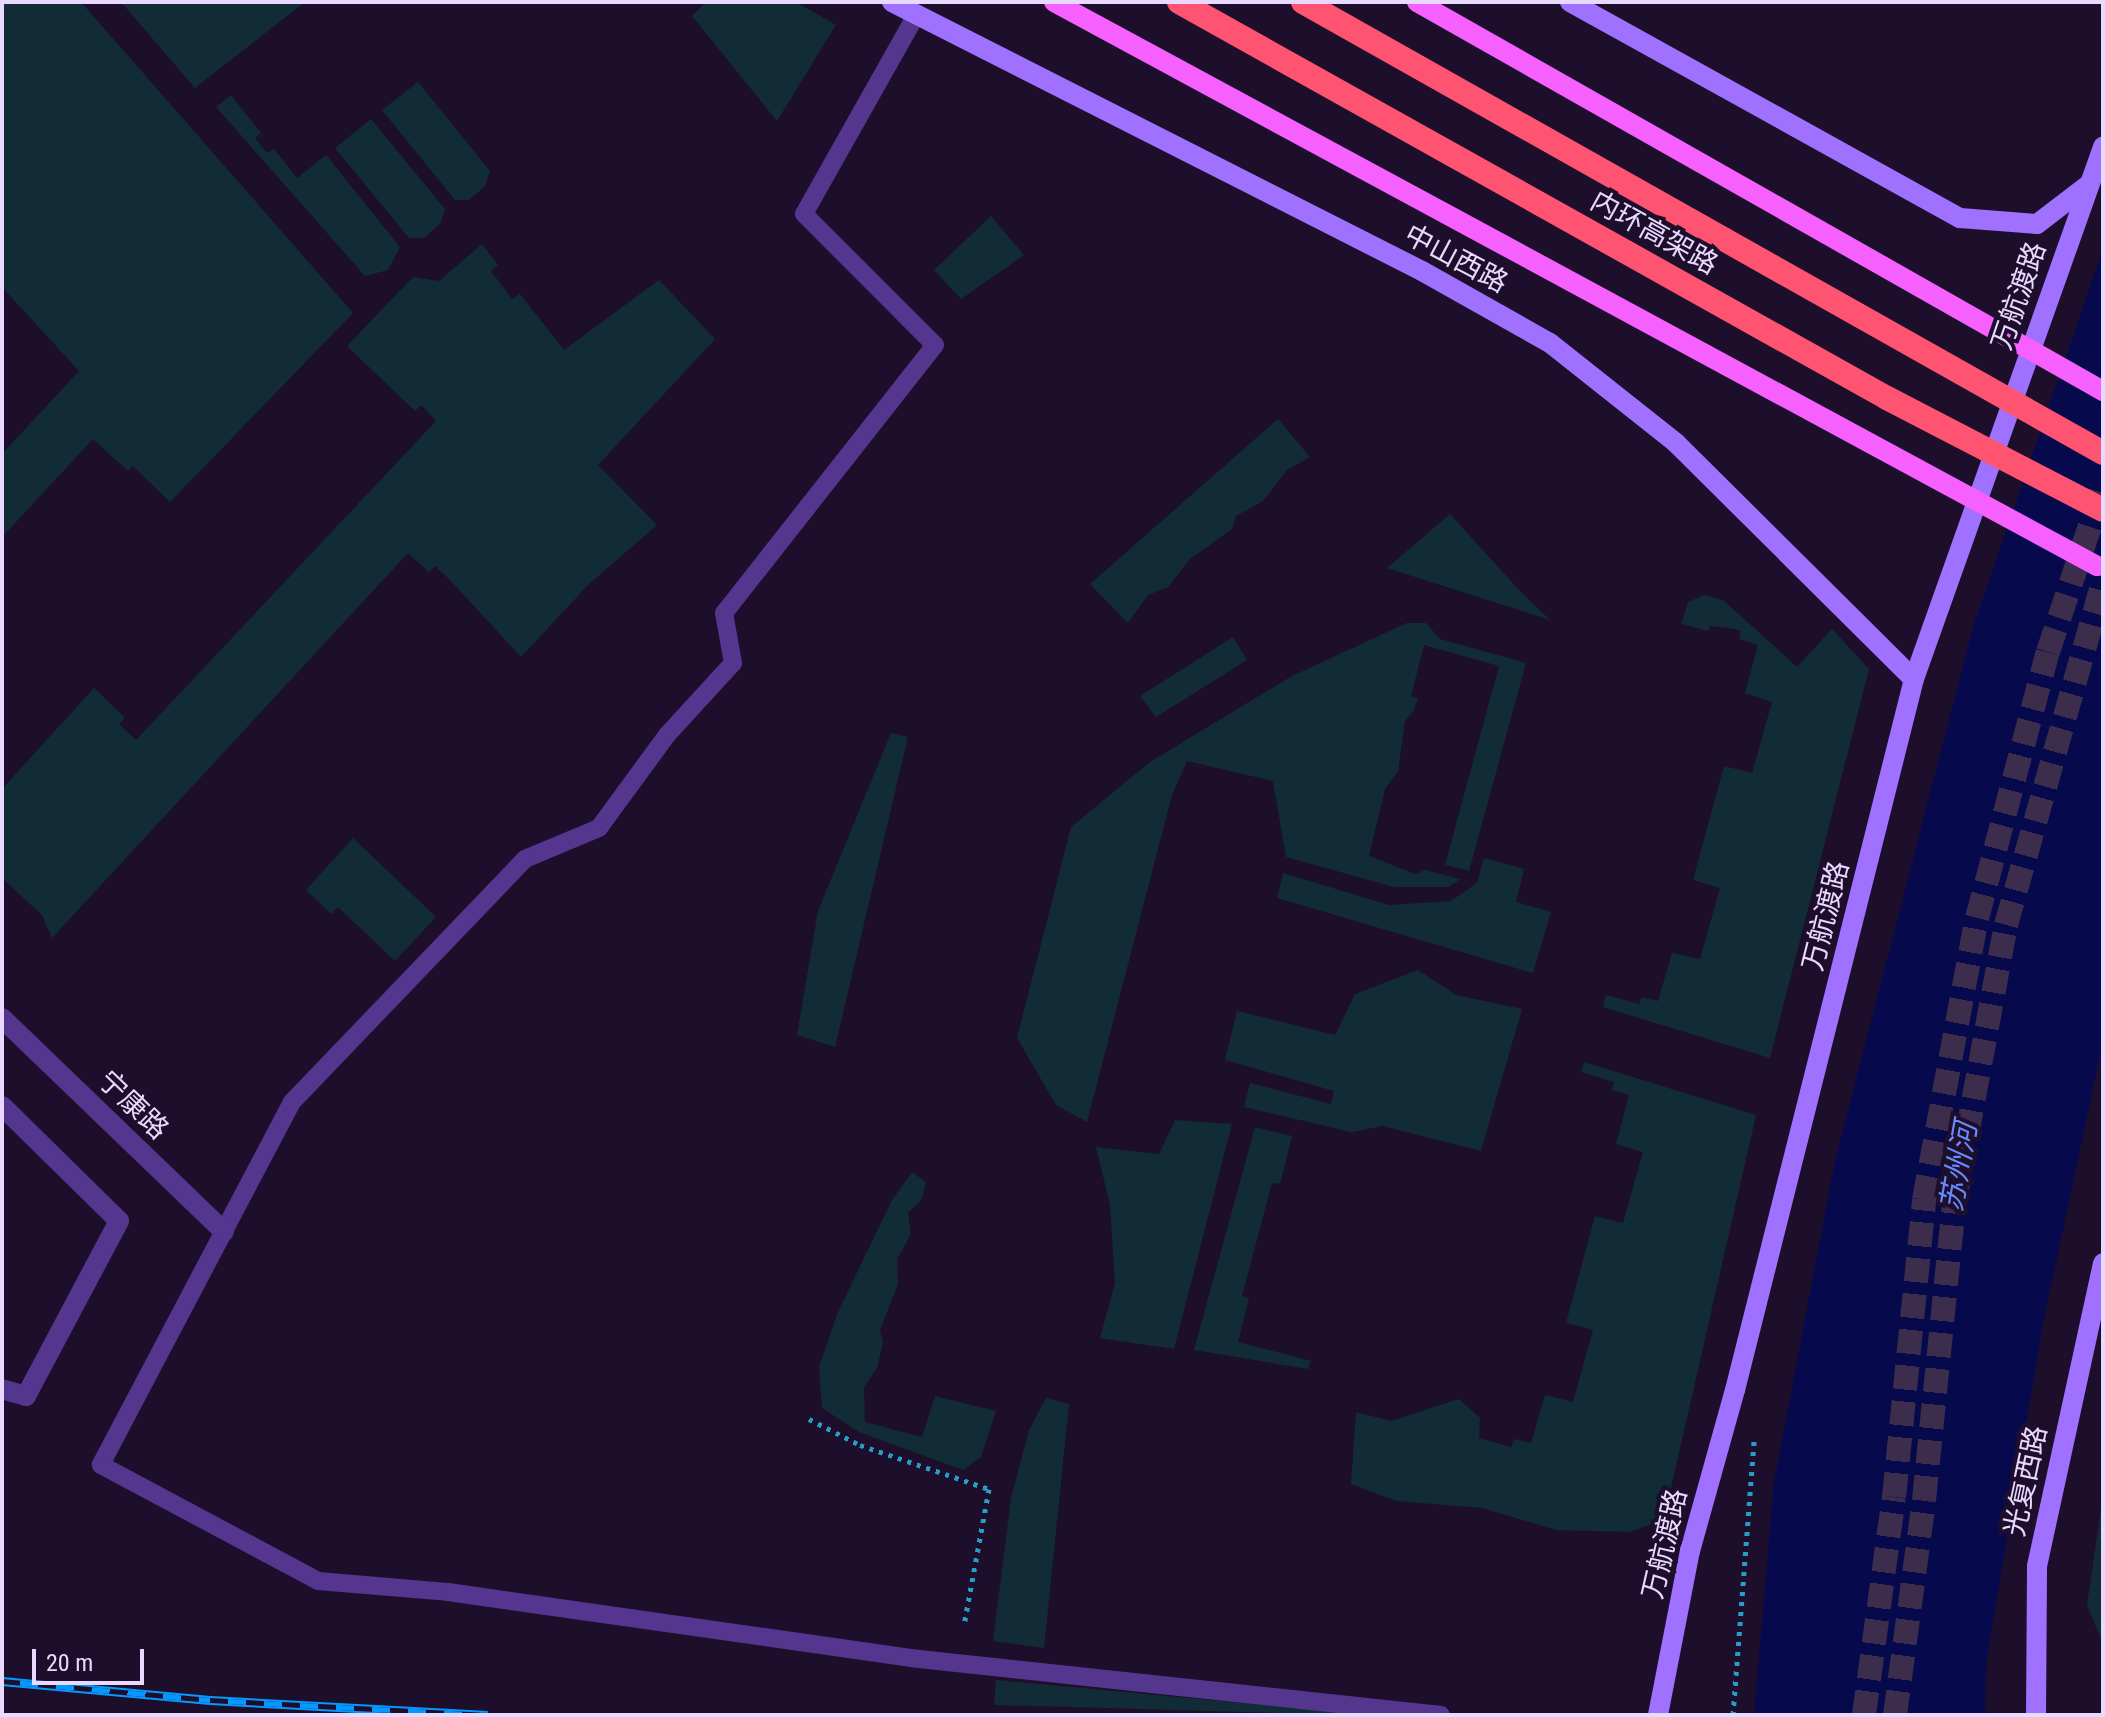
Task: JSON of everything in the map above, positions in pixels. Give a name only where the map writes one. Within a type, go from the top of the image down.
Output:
[{"type":"highway","name":"内环高架路","points":[[1179,2],[1887,398],[2103,510]]},
{"type":"highway","name":"内环高架路","points":[[1303,2],[2103,453]]},
{"type":"main road","name":"中山西路","points":[[1054,2],[2097,566]]},
{"type":"main road","points":[[1417,2],[2103,391]]},
{"type":"street","name":"中山西路","points":[[892,2],[915,17],[1422,271],[1550,343],[1676,443],[1914,679]]},
{"type":"street","points":[[1570,2],[1960,218],[2037,224],[2088,185]]},
{"type":"street","name":"万航渡路","points":[[1658,1715],[1690,1551],[1739,1375],[1914,679],[2103,147]]},
{"type":"street","name":"宁康路","points":[[2,1018],[224,1232]]},
{"type":"street","points":[[2,1106],[119,1221],[26,1396],[2,1389]]},
{"type":"street","name":"光复西路","points":[[2036,1715],[2037,1566],[2103,1263]]},
{"type":"lane","points":[[915,17],[804,214],[935,345],[724,613],[733,663],[667,735],[599,828],[525,859],[292,1102],[101,1465],[318,1581],[448,1592],[910,1658],[1441,1715]]},
{"type":"path","points":[[809,1419],[860,1445],[989,1489],[964,1625]]},
{"type":"path","points":[[1733,1715],[1750,1457],[1757,1425]]},
{"type":"shaded area","points":[[2,2],[81,2],[353,313],[170,502],[133,466],[128,471],[93,439],[2,537],[2,454],[79,371],[2,287]]},
{"type":"shaded area","points":[[121,2],[305,2],[195,88]]},
{"type":"shaded area","points":[[706,2],[796,2],[836,25],[777,121],[692,16]]},
{"type":"shaded area","points":[[418,82],[490,171],[485,186],[469,200],[455,200],[382,110]]},
{"type":"shaded area","points":[[231,95],[261,133],[255,138],[267,153],[274,149],[297,178],[326,155],[400,247],[388,270],[365,276],[216,107]]},
{"type":"shaded area","points":[[371,119],[445,209],[440,224],[424,238],[409,238],[335,148]]},
{"type":"shaded area","points":[[991,216],[1024,255],[961,299],[934,270]]},
{"type":"shaded area","points":[[482,244],[498,265],[491,271],[512,299],[520,294],[564,350],[659,280],[715,339],[598,465],[657,525],[589,584],[521,657],[435,566],[429,572],[408,553],[52,938],[42,915],[2,878],[2,789],[94,688],[125,718],[119,724],[136,740],[436,421],[421,405],[415,411],[347,346],[413,277],[439,281]]},
{"type":"shaded area","points":[[1278,419],[1310,457],[1287,470],[1263,501],[1236,516],[1232,529],[1190,559],[1168,587],[1148,595],[1128,623],[1090,584]]},
{"type":"shaded area","points":[[1450,514],[1520,591],[1550,620],[1387,568]]},
{"type":"shaded area","points":[[1704,595],[1723,600],[1797,667],[1832,629],[1869,669],[1770,1058],[1603,1007],[1606,995],[1639,1004],[1642,997],[1658,1001],[1672,953],[1700,959],[1720,888],[1693,880],[1724,766],[1752,773],[1772,702],[1745,693],[1758,645],[1739,639],[1741,631],[1735,629],[1710,626],[1708,631],[1681,624],[1688,602]]},
{"type":"shaded area","points":[[1407,623],[1426,623],[1440,639],[1526,663],[1469,871],[1445,865],[1499,666],[1424,645],[1411,696],[1418,698],[1414,710],[1405,721],[1398,771],[1385,789],[1369,856],[1415,874],[1425,870],[1460,879],[1449,887],[1394,887],[1286,857],[1273,781],[1187,761],[1172,795],[1087,1122],[1056,1105],[1017,1038],[1071,827],[1150,762],[1292,676]]},
{"type":"shaded area","points":[[1233,637],[1247,660],[1156,717],[1140,696]]},
{"type":"shaded area","points":[[891,733],[908,737],[835,1047],[797,1035],[818,911]]},
{"type":"shaded area","points":[[353,838],[436,917],[395,961],[338,907],[331,914],[306,890]]},
{"type":"shaded area","points":[[1484,858],[1524,869],[1516,902],[1551,912],[1533,973],[1277,898],[1283,873],[1389,905],[1451,901],[1477,883]]},
{"type":"shaded area","points":[[1418,970],[1456,995],[1522,1009],[1481,1151],[1383,1126],[1351,1132],[1244,1107],[1250,1083],[1331,1104],[1334,1091],[1225,1060],[1237,1011],[1335,1035],[1355,994]]},
{"type":"shaded area","points":[[1584,1062],[1756,1115],[1664,1519],[1630,1532],[1557,1530],[1482,1508],[1397,1501],[1351,1484],[1356,1412],[1391,1421],[1459,1399],[1480,1418],[1479,1438],[1511,1447],[1514,1439],[1531,1443],[1545,1395],[1573,1402],[1593,1330],[1566,1323],[1595,1216],[1623,1223],[1643,1152],[1616,1144],[1629,1095],[1612,1090],[1614,1082],[1581,1072]]},
{"type":"shaded area","points":[[1175,1120],[1232,1124],[1174,1349],[1100,1338],[1115,1283],[1110,1205],[1096,1147],[1159,1154]]},
{"type":"shaded area","points":[[1255,1127],[1292,1136],[1280,1184],[1272,1183],[1242,1296],[1249,1298],[1238,1342],[1311,1361],[1308,1369],[1194,1350]]},
{"type":"shaded area","points":[[912,1172],[926,1182],[922,1199],[908,1213],[911,1234],[897,1259],[898,1284],[880,1330],[883,1342],[877,1368],[864,1387],[865,1422],[922,1437],[935,1396],[996,1411],[981,1457],[963,1470],[859,1432],[822,1408],[819,1367],[838,1312],[892,1200]]},
{"type":"shaded area","points":[[1046,1398],[1069,1404],[1044,1648],[993,1641],[1011,1498],[1029,1430]]},
{"type":"shaded area","points":[[2103,1495],[2103,1644],[2087,1605]]},
{"type":"shaded area","points":[[996,1680],[1351,1713],[994,1705]]},
{"type":"water","name":"苏州河","points":[[2103,249],[2103,1041],[2043,1324],[1986,1663],[1985,1715],[1754,1715],[1774,1482],[1835,1161],[1973,627]]},
{"type":"tunnel","points":[[1864,1715],[1894,1497],[1924,1200],[1977,918],[2048,652],[2103,487]]},
{"type":"tunnel","points":[[1895,1715],[1924,1500],[1954,1205],[2006,925],[2103,583]]},
{"type":"railway","points":[[2,1681],[210,1700],[488,1715]]}]
